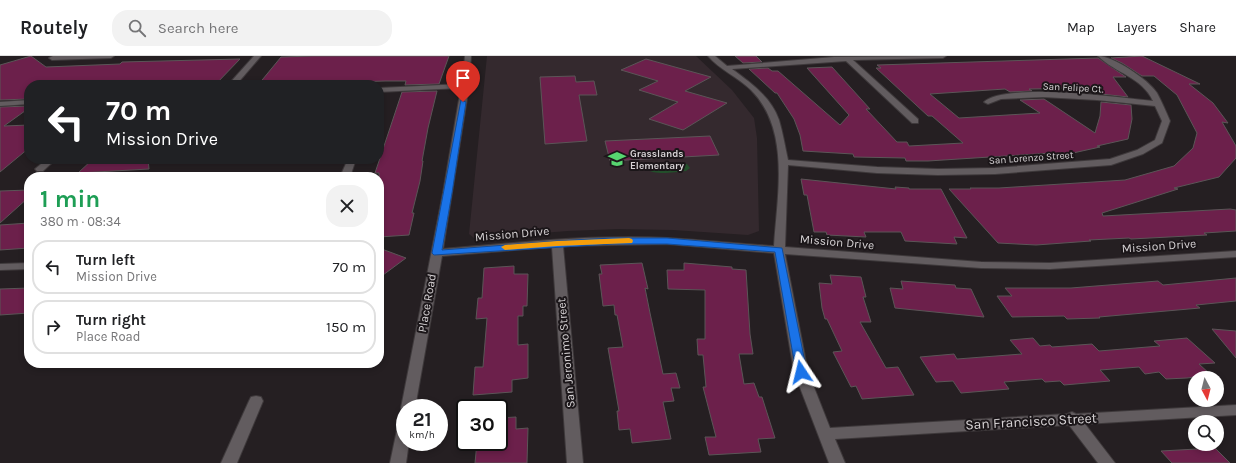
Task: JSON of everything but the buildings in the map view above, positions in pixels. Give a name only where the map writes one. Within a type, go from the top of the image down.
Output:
[{"type":"street","points":[[52,58],[111,56]]},
{"type":"street","points":[[236,80],[258,56]]},
{"type":"street","name":"Place Road","points":[[410,399],[448,193],[465,86],[468,56]]},
{"type":"street","points":[[711,56],[753,88],[766,103],[775,120],[784,162],[779,250],[801,372],[837,463]]},
{"type":"street","points":[[725,68],[834,59],[849,60],[943,56]]},
{"type":"street","name":"San Lorenzo Street","points":[[784,162],[876,170],[938,172],[996,171],[1111,162],[1140,152],[1159,141],[1166,121],[1153,93],[1142,81],[1101,56]]},
{"type":"street","points":[[849,60],[915,121]]},
{"type":"street","points":[[384,92],[465,86]]},
{"type":"street","name":"San Felipe Ct.","points":[[988,102],[994,98],[1010,96],[1073,96],[1158,104]]},
{"type":"street","points":[[0,104],[24,102]]},
{"type":"street","points":[[40,169],[46,164]]},
{"type":"street","name":"Mission Drive","points":[[437,253],[557,243],[667,241],[981,265],[1050,266],[1236,254]]},
{"type":"street","name":"San Jeronimo Street","points":[[557,243],[575,463]]},
{"type":"street","points":[[0,267],[24,266]]},
{"type":"street","points":[[229,463],[256,401]]},
{"type":"street","name":"San Francisco Street","points":[[825,434],[1072,418],[1236,410]]},
{"type":"street","points":[[1072,418],[1108,463]]},
{"type":"street","points":[[398,463],[400,451]]},
{"type":"shaded area","name":"Grasslands Elementary","points":[[487,56],[696,56],[732,90],[754,118],[757,138],[759,231],[748,235],[673,230],[618,229],[474,238],[469,234]]},
{"type":"green space","points":[[653,164],[687,164],[690,168],[686,171],[665,173],[647,169],[648,166]]},
{"type":"slow traffic","points":[[505,247],[557,243],[629,241]]},
{"type":"place","name":"Grasslands Elementary","points":[[617,159]]},
{"type":"route","points":[[463,102],[437,253],[557,243],[612,241],[667,241],[779,250],[801,372]]}]
